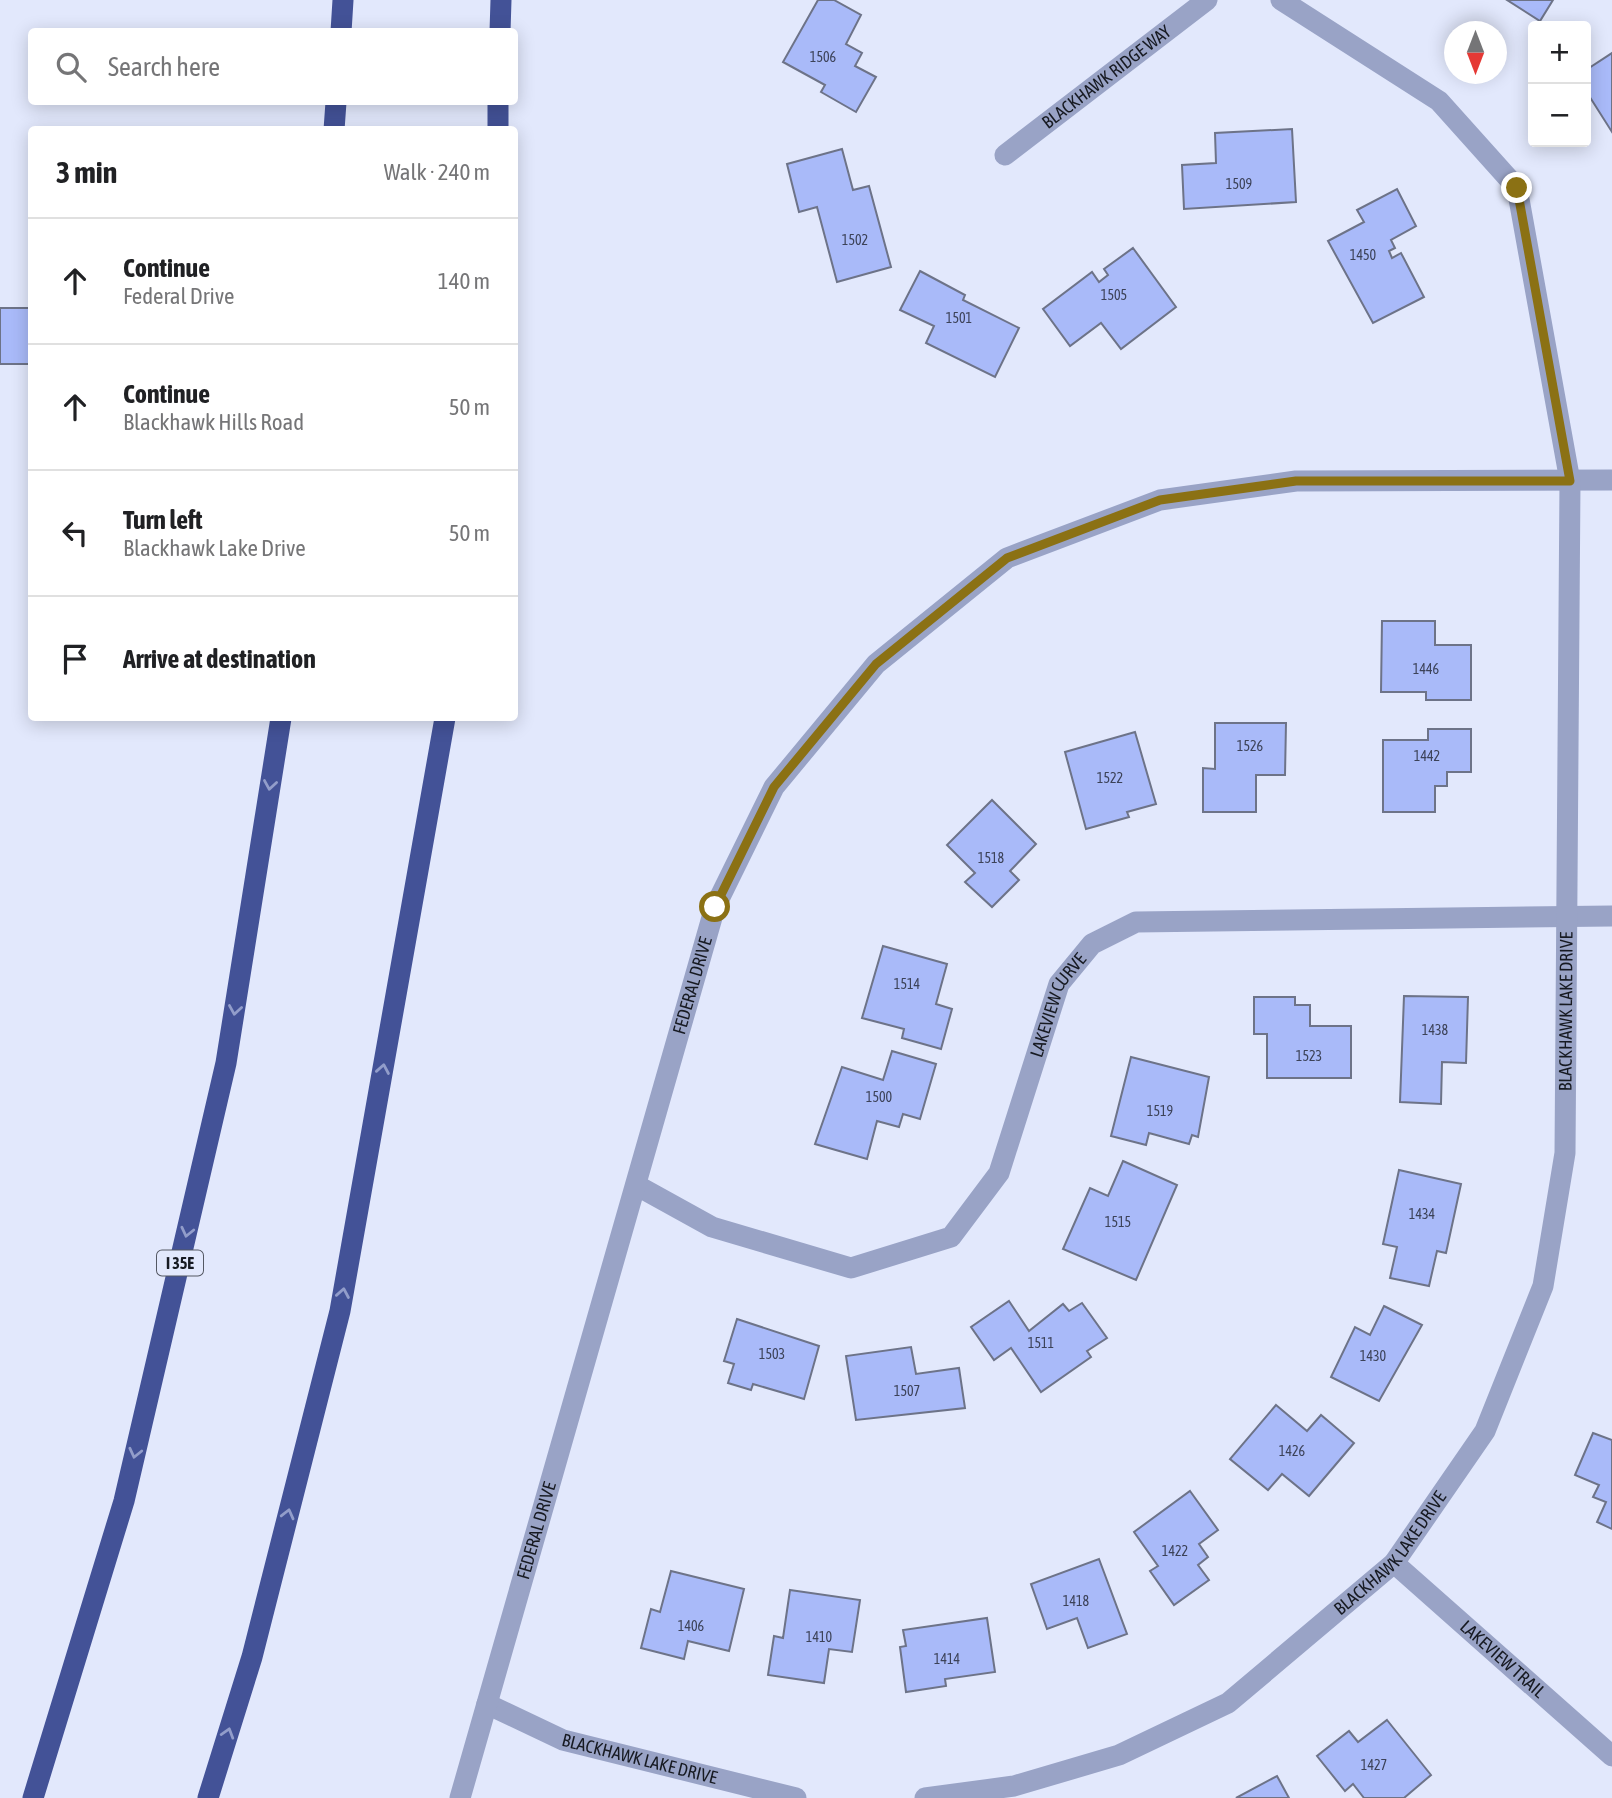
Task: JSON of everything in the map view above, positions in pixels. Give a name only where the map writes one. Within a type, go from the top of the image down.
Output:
[{"type":"highway","points":[[341,28],[344,0]]},
{"type":"highway","points":[[500,28],[501,0]]},
{"type":"highway","points":[[334,126],[336,105]]},
{"type":"highway","points":[[498,105],[498,126]]},
{"type":"highway","name":"I 35E","points":[[33,1798],[124,1501],[226,1063],[281,721]]},
{"type":"highway","points":[[208,1798],[252,1657],[340,1311],[444,721]]},
{"type":"street","name":"BLACKHAWK RIDGE WAY","points":[[1005,155],[1207,0]]},
{"type":"street","name":"BLACKHAWK LAKE DRIVE","points":[[925,1798],[1014,1786],[1119,1755],[1228,1703],[1394,1563],[1485,1431],[1543,1286],[1565,1153],[1569,915],[1570,481],[1517,188],[1438,102],[1282,0]]},
{"type":"street","name":"FEDERAL DRIVE","points":[[460,1798],[715,907],[774,787],[876,664],[1007,558],[1160,500],[1296,481],[1612,481]]},
{"type":"street","name":"LAKEVIEW CURVE","points":[[636,1185],[712,1227],[851,1268],[950,1237],[999,1173],[1059,984],[1092,944],[1136,922],[1612,916]]},
{"type":"street","name":"LAKEVIEW TRAIL","points":[[1394,1563],[1612,1756]]},
{"type":"street","name":"BLACKHAWK LAKE DRIVE","points":[[487,1704],[564,1740],[796,1798]]},
{"type":"building","points":[[818,0],[834,0],[861,15],[846,44],[862,53],[855,66],[876,77],[856,112],[821,92],[825,85],[783,62]]},
{"type":"building","points":[[1507,0],[1553,0],[1540,21]]},
{"type":"building","points":[[1612,53],[1612,132],[1591,99],[1591,67]]},
{"type":"building","points":[[1292,129],[1296,202],[1184,209],[1182,165],[1216,163],[1215,133]]},
{"type":"building","points":[[842,149],[853,190],[869,186],[891,267],[837,282],[817,207],[799,212],[787,164]]},
{"type":"building","points":[[1397,189],[1416,226],[1391,240],[1395,248],[1389,251],[1392,258],[1401,253],[1424,297],[1373,323],[1328,241],[1364,222],[1357,210]]},
{"type":"building","points":[[1133,248],[1176,307],[1121,349],[1101,323],[1070,346],[1043,309],[1092,272],[1099,282],[1108,275],[1104,269]]},
{"type":"building","points":[[920,271],[965,295],[963,300],[1019,328],[995,377],[926,343],[934,326],[900,310]]},
{"type":"building","points":[[0,308],[28,308],[28,364],[0,364]]},
{"type":"building","points":[[1382,621],[1435,621],[1435,645],[1471,645],[1471,700],[1426,700],[1426,692],[1381,692]]},
{"type":"building","points":[[1215,723],[1286,723],[1285,775],[1256,775],[1256,812],[1203,812],[1203,768],[1215,769]]},
{"type":"building","points":[[1428,729],[1471,729],[1471,772],[1447,772],[1447,786],[1435,786],[1435,812],[1383,812],[1383,740],[1428,740]]},
{"type":"building","points":[[1135,732],[1156,804],[1127,812],[1129,817],[1086,829],[1065,752]]},
{"type":"building","points":[[992,800],[1036,844],[1010,871],[1019,880],[992,907],[965,882],[975,873],[947,845]]},
{"type":"building","points":[[883,946],[947,964],[936,1004],[952,1009],[941,1049],[902,1038],[904,1029],[862,1018]]},
{"type":"building","points":[[1404,996],[1468,997],[1466,1063],[1442,1062],[1441,1104],[1400,1102]]},
{"type":"building","points":[[1254,997],[1295,997],[1295,1005],[1310,1005],[1310,1026],[1351,1026],[1351,1078],[1267,1078],[1267,1034],[1254,1034]]},
{"type":"building","points":[[892,1051],[936,1064],[920,1119],[903,1114],[899,1127],[877,1121],[867,1159],[815,1144],[842,1067],[883,1080]]},
{"type":"building","points":[[1131,1057],[1209,1077],[1198,1137],[1192,1135],[1189,1144],[1149,1133],[1146,1145],[1111,1136]]},
{"type":"building","points":[[1123,1161],[1177,1185],[1136,1280],[1063,1249],[1090,1188],[1108,1196]]},
{"type":"building","points":[[1399,1170],[1461,1184],[1446,1253],[1437,1251],[1429,1286],[1390,1278],[1397,1247],[1383,1244]]},
{"type":"building","points":[[1009,1301],[1029,1331],[1063,1304],[1069,1311],[1082,1303],[1107,1338],[1087,1351],[1091,1357],[1041,1392],[1011,1348],[994,1360],[971,1327]]},
{"type":"building","points":[[1384,1306],[1422,1325],[1379,1401],[1331,1377],[1355,1327],[1370,1335]]},
{"type":"building","points":[[737,1319],[819,1346],[804,1399],[753,1384],[751,1390],[728,1383],[734,1364],[724,1361]]},
{"type":"building","points":[[911,1347],[916,1374],[959,1368],[965,1408],[856,1420],[846,1356]]},
{"type":"building","points":[[1276,1405],[1307,1431],[1321,1415],[1354,1443],[1309,1496],[1282,1474],[1268,1490],[1230,1459]]},
{"type":"building","points":[[1593,1433],[1612,1440],[1612,1529],[1597,1522],[1606,1502],[1593,1497],[1599,1485],[1575,1475]]},
{"type":"building","points":[[1190,1491],[1218,1530],[1199,1544],[1208,1557],[1198,1565],[1209,1580],[1174,1605],[1150,1571],[1158,1566],[1134,1532]]},
{"type":"building","points":[[1099,1559],[1127,1634],[1088,1648],[1077,1618],[1047,1629],[1031,1584]]},
{"type":"building","points":[[671,1571],[744,1589],[729,1651],[688,1641],[684,1659],[641,1648],[651,1609],[660,1612]]},
{"type":"building","points":[[790,1590],[860,1600],[852,1652],[829,1649],[824,1683],[768,1675],[774,1636],[783,1638]]},
{"type":"building","points":[[987,1618],[995,1672],[945,1679],[946,1686],[906,1692],[900,1647],[906,1646],[903,1630]]},
{"type":"building","points":[[1387,1720],[1431,1775],[1404,1798],[1364,1798],[1353,1784],[1345,1791],[1317,1756],[1349,1731],[1358,1742]]},
{"type":"building","points":[[1277,1776],[1289,1798],[1236,1798]]},
{"type":"route","points":[[715,907],[774,787],[876,664],[1007,558],[1160,500],[1296,481],[1570,481],[1517,188]]}]
